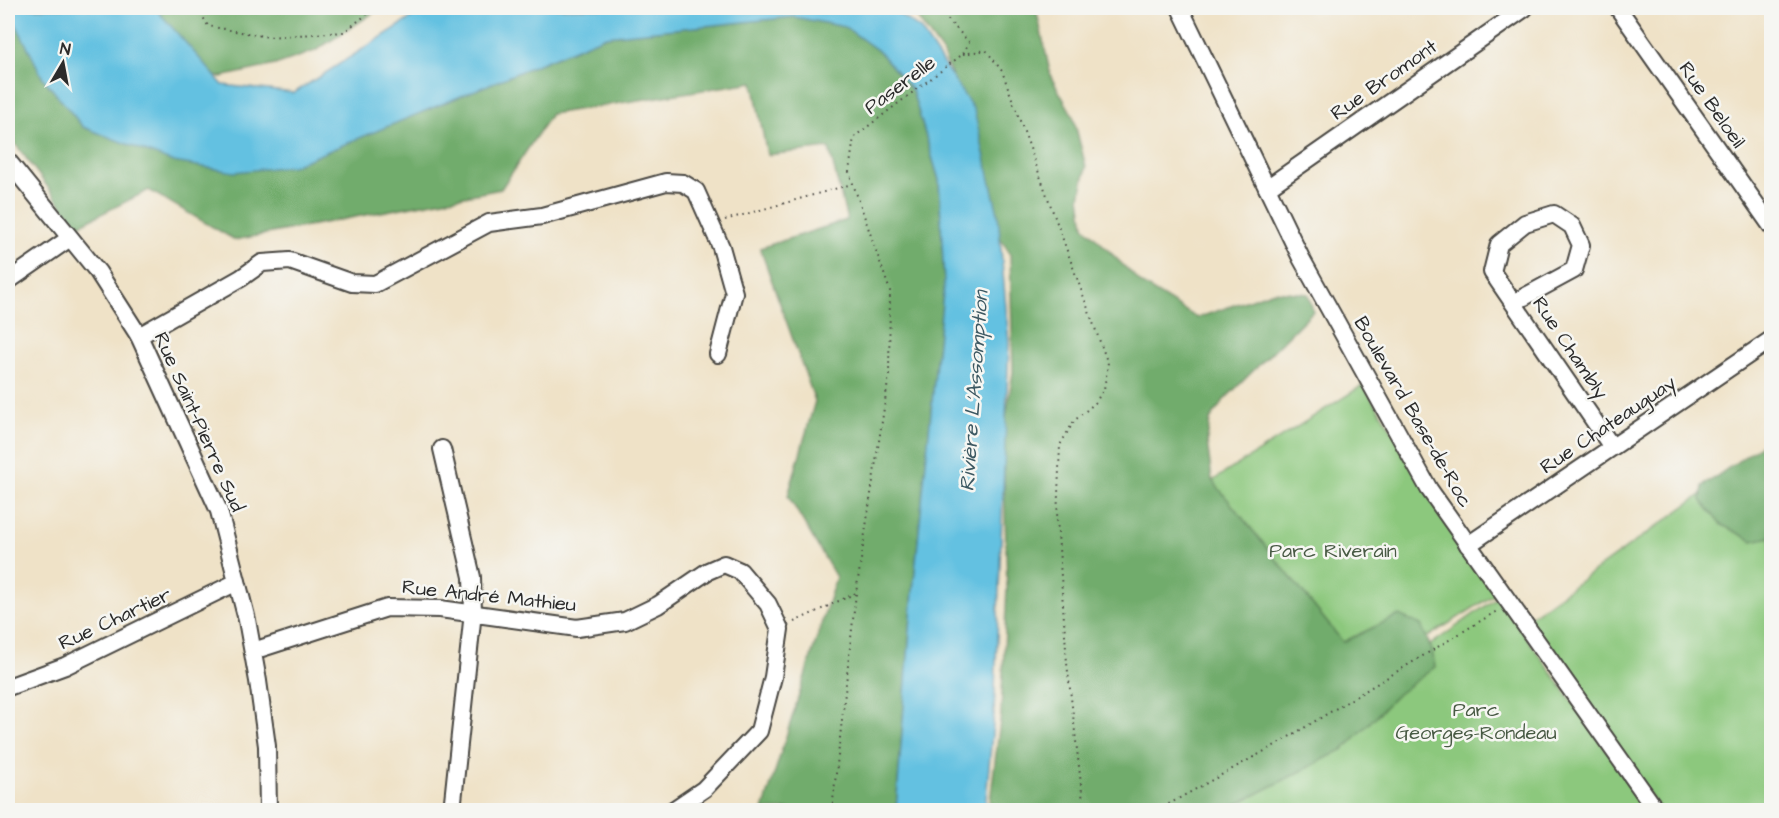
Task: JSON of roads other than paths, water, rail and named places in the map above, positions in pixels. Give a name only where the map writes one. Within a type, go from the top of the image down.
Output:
[{"type":"street","name":"Boulevard Base-de-Roc","points":[[1180,8],[1301,258],[1429,489],[1656,810]]},
{"type":"street","name":"Rue Bromont","points":[[1267,188],[1525,8]]},
{"type":"street","name":"Rue Beloeil","points":[[1618,8],[1772,227]]},
{"type":"street","name":"Rue Saint-Pierre Sud","points":[[8,161],[98,272],[139,336],[219,510],[253,651],[267,746],[268,810]]},
{"type":"street","points":[[139,336],[241,278],[262,262],[290,261],[352,283],[375,284],[489,223],[542,216],[666,182],[683,183],[696,191],[711,224],[734,293],[718,354]]},
{"type":"street","name":"Rue Chambly","points":[[1513,303],[1574,270],[1581,245],[1572,226],[1554,214],[1525,223],[1499,244],[1492,272],[1513,303],[1612,447]]},
{"type":"street","points":[[8,281],[70,238]]},
{"type":"street","name":"Rue Chateauguay","points":[[1468,545],[1772,339]]},
{"type":"street","points":[[442,449],[472,577],[473,612],[452,810]]},
{"type":"street","name":"Rue André Mathieu","points":[[253,651],[387,608],[473,612],[577,628],[624,621],[658,605],[724,564],[740,571],[768,604],[780,629],[773,677],[759,731],[704,789],[673,810]]},
{"type":"street","name":"Rue Chartier","points":[[8,687],[75,662],[237,582]]},
{"type":"water","name":"Rivière L'Assomption","points":[[8,8],[155,8],[223,85],[294,93],[427,8],[890,8],[920,29],[974,110],[998,214],[1009,343],[994,713],[985,810],[896,810],[913,591],[944,283],[939,180],[912,90],[880,52],[845,27],[794,17],[606,36],[292,166],[234,172],[173,162],[83,127],[43,78]]},
{"type":"park label","name":"Parc Riverain","points":[[1333,551]]},
{"type":"park label","name":"Parc Georges-Rondeau","points":[[1476,722]]}]
